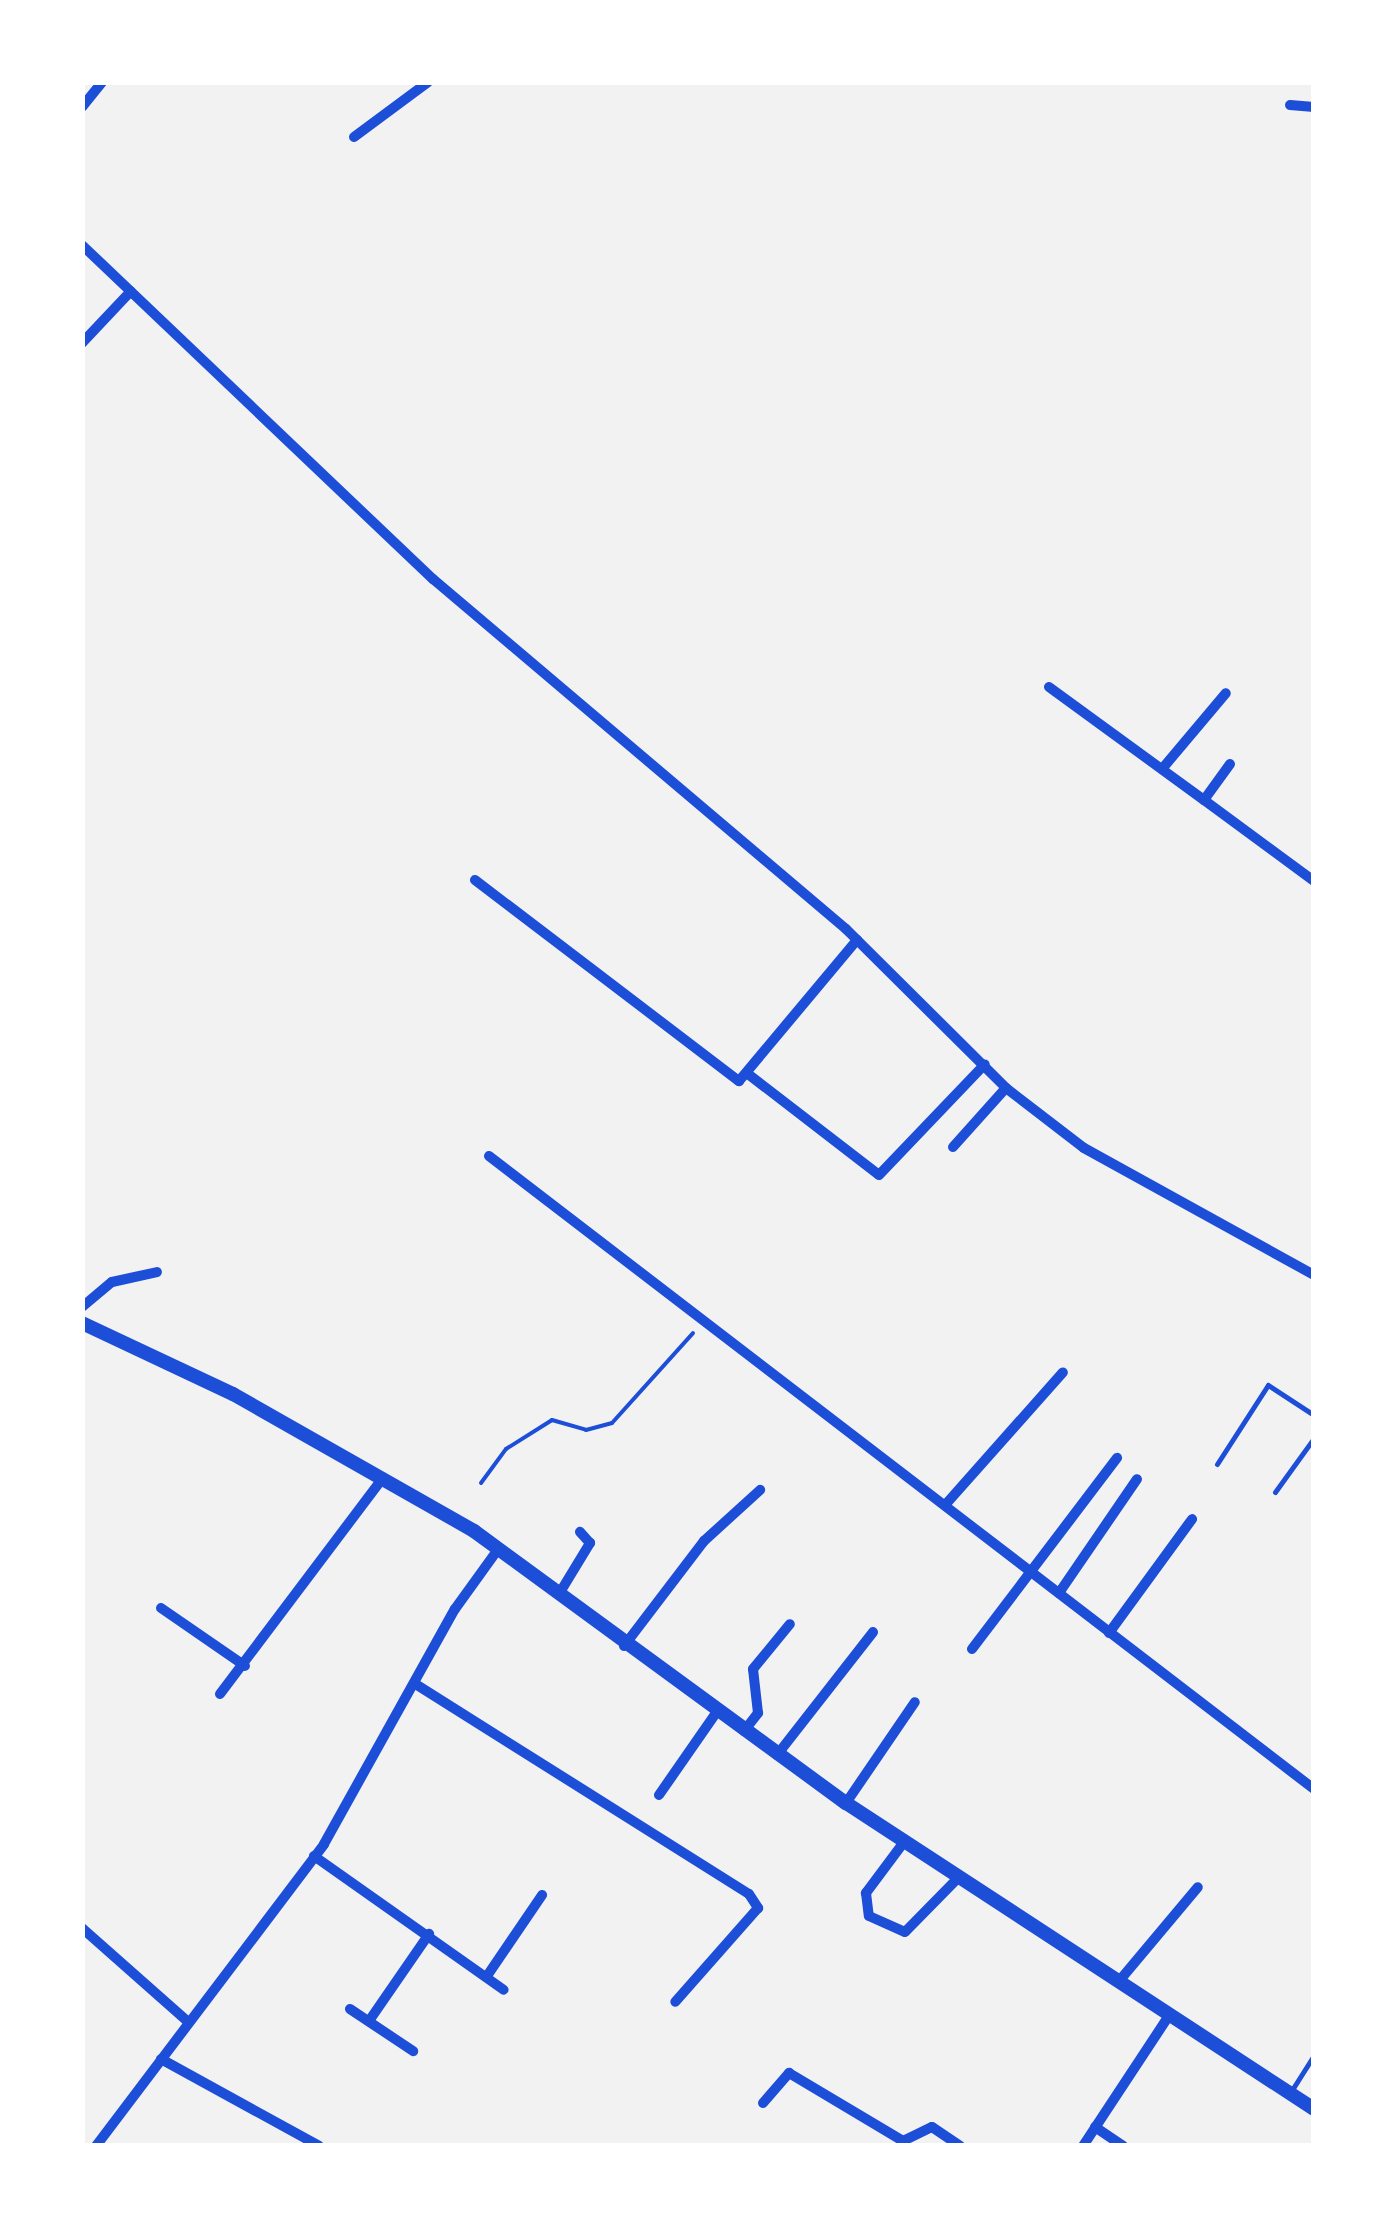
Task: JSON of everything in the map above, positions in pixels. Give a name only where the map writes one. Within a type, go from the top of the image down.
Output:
[{"type":"street","points":[[82,107],[102,82]]},
{"type":"street","points":[[354,137],[428,82]]},
{"type":"street","points":[[1290,105],[1314,107]]},
{"type":"street","points":[[82,245],[433,579],[858,940],[1006,1088],[1084,1148],[1214,1212],[1314,1275]]},
{"type":"street","points":[[82,343],[131,291]]},
{"type":"street","points":[[1049,687],[1314,881]]},
{"type":"street","points":[[1162,769],[1226,692]]},
{"type":"street","points":[[1204,800],[1230,764]]},
{"type":"street","points":[[474,880],[734,1078],[748,1074],[858,940]]},
{"type":"street","points":[[748,1074],[879,1175],[984,1064]]},
{"type":"street","points":[[952,1147],[1006,1088]]},
{"type":"street","points":[[489,1156],[1314,1788]]},
{"type":"street","points":[[82,1307],[112,1282],[157,1272]]},
{"type":"street","points":[[82,1323],[234,1394],[499,1548],[624,1647],[846,1803],[1314,2109]]},
{"type":"street","points":[[946,1504],[1063,1372]]},
{"type":"street","points":[[972,1649],[1118,1458]]},
{"type":"street","points":[[1058,1593],[1136,1479]]},
{"type":"street","points":[[220,1694],[246,1666],[380,1480]]},
{"type":"street","points":[[624,1647],[704,1541],[760,1490]]},
{"type":"street","points":[[1109,1633],[1192,1519]]},
{"type":"street","points":[[559,1594],[590,1543],[580,1532]]},
{"type":"street","points":[[96,2146],[314,1856],[499,1548]]},
{"type":"street","points":[[161,1608],[246,1666]]},
{"type":"street","points":[[743,1732],[758,1713],[753,1669],[790,1624]]},
{"type":"street","points":[[777,1755],[873,1632]]},
{"type":"street","points":[[417,1684],[750,1894],[758,1908],[675,2002]]},
{"type":"street","points":[[846,1803],[915,1702]]},
{"type":"street","points":[[659,1794],[716,1712]]},
{"type":"street","points":[[904,1842],[866,1893],[868,1916],[906,1932],[959,1876]]},
{"type":"street","points":[[314,1856],[504,1990]]},
{"type":"street","points":[[1120,1980],[1198,1887]]},
{"type":"street","points":[[487,1976],[542,1896]]},
{"type":"street","points":[[82,1928],[187,2021]]},
{"type":"street","points":[[369,2021],[429,1934]]},
{"type":"street","points":[[350,2010],[413,2051]]},
{"type":"street","points":[[1083,2146],[1170,2014]]},
{"type":"street","points":[[161,2058],[319,2146]]},
{"type":"street","points":[[763,2103],[789,2073],[903,2141],[932,2127],[960,2146]]},
{"type":"street","points":[[1095,2127],[1123,2146]]},
{"type":"lane","points":[[1217,1464],[1268,1385],[1314,1415]]},
{"type":"lane","points":[[1275,1492],[1314,1438]]},
{"type":"lane","points":[[1289,2095],[1314,2055]]},
{"type":"path","points":[[481,1484],[506,1449],[552,1420],[586,1430],[612,1423],[704,1318]]}]
